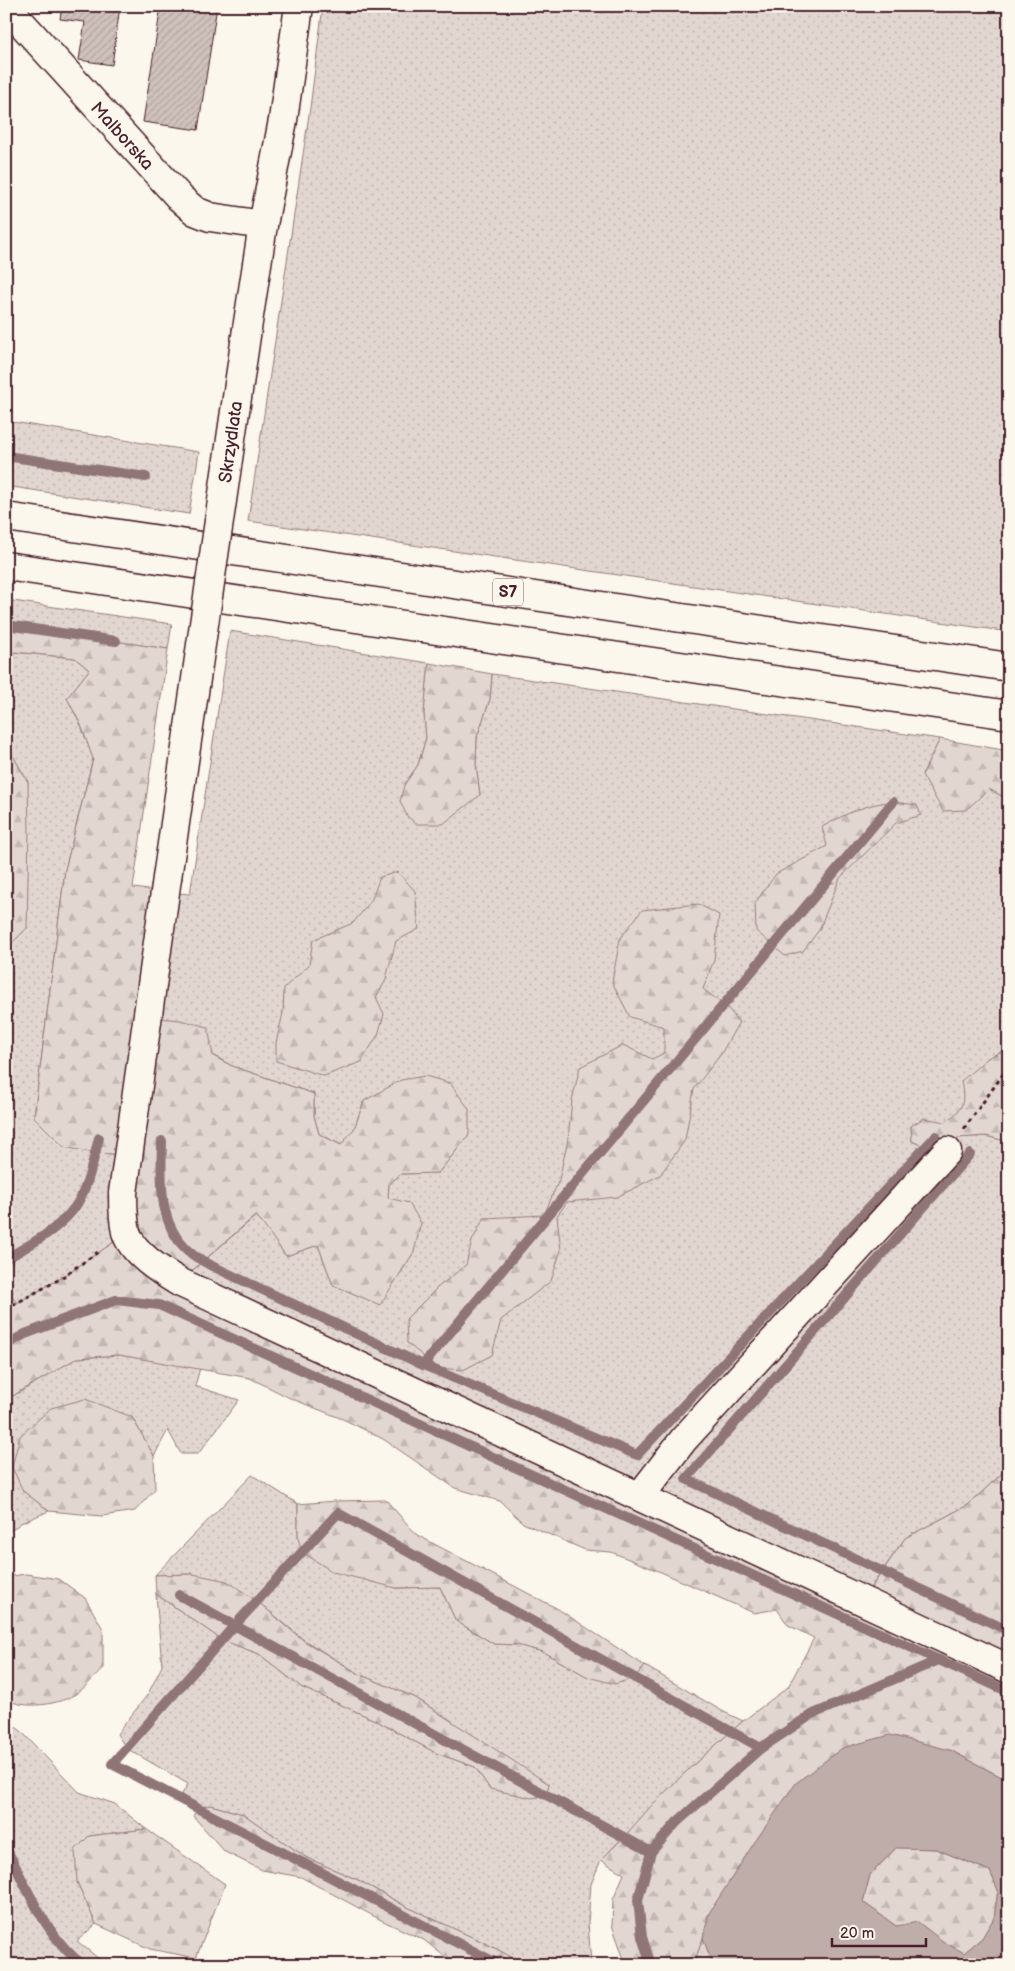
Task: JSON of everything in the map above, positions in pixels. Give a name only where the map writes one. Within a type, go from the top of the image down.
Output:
[{"type":"main road","name":"Malborska","points":[[6,6],[180,198],[195,211],[210,217],[263,225]]},
{"type":"main road","name":"Skrzydlata","points":[[126,1234],[123,1193],[167,878],[247,329],[263,225],[283,120],[299,6]]},
{"type":"main road","name":"S7","points":[[6,517],[1009,667]]},
{"type":"main road","points":[[6,566],[1009,715]]},
{"type":"main road","points":[[640,1496],[684,1439],[947,1150]]},
{"type":"main road","points":[[126,1234],[138,1250],[155,1267],[179,1282],[1009,1669]]},
{"type":"path","points":[[947,1150],[974,1116],[1009,1066]]},
{"type":"path","points":[[6,1309],[58,1280],[126,1234]]},
{"type":"green space","points":[[323,6],[1009,6],[1009,632],[248,521],[310,108]]},
{"type":"green space","points":[[6,421],[199,452],[189,514],[6,486]]},
{"type":"green space","points":[[6,600],[172,624],[168,649],[6,625]]},
{"type":"green space","points":[[6,625],[168,649],[133,888],[165,892],[148,1017],[180,1020],[208,1027],[213,1056],[232,1066],[314,1094],[314,1116],[319,1134],[341,1145],[354,1129],[364,1101],[401,1080],[425,1076],[450,1083],[469,1109],[469,1135],[438,1173],[401,1174],[389,1184],[388,1198],[409,1203],[421,1223],[414,1252],[380,1305],[333,1285],[318,1245],[286,1256],[256,1215],[179,1282],[863,1600],[905,1538],[968,1505],[1009,1467],[1009,1781],[950,1750],[709,1913],[703,1938],[693,1965],[626,1965],[612,1925],[613,1900],[624,1874],[601,1860],[652,1805],[691,1767],[743,1721],[788,1687],[814,1638],[788,1625],[777,1609],[754,1613],[611,1552],[585,1550],[523,1523],[500,1501],[455,1488],[383,1439],[345,1420],[290,1398],[250,1378],[119,1355],[77,1358],[6,1400],[6,1289],[17,1303],[58,1280],[126,1234],[128,1155],[95,1153],[64,1147],[34,1117],[65,870],[93,759],[81,725],[67,698],[89,670],[75,658],[14,652],[6,685]]},
{"type":"green space","points":[[230,631],[429,663],[424,713],[426,738],[418,765],[404,785],[480,795],[476,764],[477,737],[490,699],[492,674],[940,739],[922,775],[966,809],[989,789],[1009,800],[1009,1048],[988,1058],[958,1113],[945,1122],[911,1126],[912,1141],[925,1147],[957,1138],[986,1136],[1009,1142],[1009,1467],[968,1505],[905,1538],[862,1600],[179,1282],[257,1215],[286,1256],[318,1245],[333,1285],[380,1304],[414,1252],[388,1198],[389,1184],[401,1174],[438,1173],[469,1135],[364,1101],[354,1129],[342,1145],[319,1134],[314,1116],[314,1094],[232,1066],[148,1017],[165,892],[190,894]]},
{"type":"green space","points":[[13,652],[75,658],[89,670],[67,698],[81,725],[93,758],[65,870],[34,1116],[95,1153],[128,1155],[126,1234],[58,1280],[17,1303],[6,1289],[6,947],[8,947],[28,782],[6,744],[6,685]]},
{"type":"green space","points":[[429,663],[492,674],[490,699],[477,737],[476,764],[480,795],[443,824],[416,824],[407,816],[400,801],[404,785],[418,765],[426,738],[424,713]]},
{"type":"green space","points":[[940,739],[1009,751],[1009,800],[989,789],[966,810],[943,811],[922,775]]},
{"type":"green space","points":[[6,744],[28,782],[29,830],[27,928],[8,947],[6,947]]},
{"type":"green space","points":[[893,802],[917,805],[921,815],[896,823],[840,878],[819,930],[803,951],[785,956],[756,931],[755,903],[776,874],[827,846],[822,827],[865,807]]},
{"type":"green space","points":[[398,872],[415,891],[419,929],[396,941],[385,982],[376,997],[384,1014],[378,1035],[361,1062],[324,1076],[276,1061],[276,1043],[283,1013],[284,988],[309,965],[313,940],[353,923],[371,901],[380,877]]},
{"type":"green space","points":[[698,904],[719,915],[714,960],[703,989],[727,1007],[739,1022],[721,1054],[694,1089],[685,1140],[660,1175],[617,1197],[567,1202],[557,1216],[561,1250],[551,1281],[501,1320],[492,1355],[463,1370],[438,1368],[407,1343],[406,1319],[437,1288],[466,1265],[472,1241],[484,1218],[544,1215],[559,1180],[568,1139],[572,1100],[580,1067],[623,1045],[652,1059],[664,1053],[664,1027],[630,1017],[612,982],[620,939],[642,910]]},
{"type":"green space","points":[[1009,1048],[1009,1142],[986,1136],[957,1138],[947,1151],[925,1147],[912,1141],[911,1126],[924,1118],[945,1122],[962,1105],[961,1081],[988,1058]]},
{"type":"green space","points":[[119,1355],[200,1368],[195,1386],[239,1400],[198,1454],[181,1454],[168,1430],[154,1456],[132,1417],[23,1491],[49,1511],[21,1523],[6,1534],[6,1400],[77,1358]]},
{"type":"green space","points":[[85,1399],[132,1417],[154,1456],[155,1489],[135,1511],[102,1516],[49,1511],[23,1491],[12,1467],[20,1436],[51,1408]]},
{"type":"green space","points":[[252,1475],[298,1504],[298,1538],[396,1588],[440,1587],[456,1621],[494,1644],[517,1645],[543,1652],[588,1677],[634,1678],[645,1666],[722,1711],[743,1721],[691,1767],[601,1860],[591,1884],[588,1922],[591,1964],[526,1965],[487,1944],[405,1906],[358,1880],[307,1858],[243,1814],[210,1805],[198,1808],[179,1799],[188,1784],[126,1748],[117,1734],[148,1694],[162,1666],[156,1594],[222,1640],[259,1654],[301,1687],[375,1720],[436,1753],[475,1767],[490,1789],[452,1721],[414,1697],[361,1675],[304,1640],[257,1601],[193,1574],[155,1575]]},
{"type":"green space","points":[[386,1500],[417,1535],[558,1609],[645,1666],[634,1678],[615,1684],[588,1677],[543,1652],[517,1645],[494,1644],[456,1621],[440,1587],[396,1588],[333,1572],[302,1552],[298,1538],[298,1504]]},
{"type":"green space","points":[[26,1574],[59,1579],[85,1598],[103,1629],[103,1669],[77,1693],[62,1701],[32,1705],[6,1699],[6,1577]]},
{"type":"green space","points":[[193,1574],[227,1581],[257,1601],[304,1641],[361,1675],[414,1697],[549,1784],[546,1795],[532,1798],[490,1789],[475,1767],[436,1753],[375,1720],[301,1687],[259,1654],[222,1640],[156,1594],[155,1575]]},
{"type":"green space","points":[[6,1720],[21,1731],[79,1792],[115,1804],[146,1829],[89,1836],[77,1882],[96,1924],[77,1941],[99,1959],[110,1965],[6,1965]]},
{"type":"green space","points":[[210,1805],[243,1814],[307,1858],[358,1880],[405,1906],[487,1944],[526,1965],[455,1965],[424,1940],[381,1920],[301,1877],[262,1870],[225,1852],[193,1816],[198,1808]]},
{"type":"green space","points":[[146,1829],[225,1884],[196,1958],[150,1949],[96,1924],[77,1882],[75,1850],[89,1836]]},
{"type":"green space","points":[[897,1847],[936,1849],[990,1871],[998,1890],[994,1918],[982,1938],[964,1953],[944,1942],[896,1926],[863,1902],[870,1875]]},
{"type":"green space","points":[[703,1938],[713,1965],[693,1965]]},
{"type":"shaded area","points":[[890,1735],[950,1750],[1009,1781],[1009,1943],[1004,1950],[1009,1958],[1009,1965],[713,1965],[703,1938],[709,1913],[754,1843],[796,1783],[842,1748]],"holes":[[[896,1848],[936,1849],[990,1871],[998,1890],[994,1918],[982,1938],[964,1953],[944,1942],[918,1922],[896,1926],[863,1902],[870,1875]]]},
{"type":"building","points":[[62,6],[120,6],[112,65],[79,60],[85,22],[60,19]]},
{"type":"building","points":[[161,6],[217,6],[198,130],[143,122]]},
{"type":"waterway","points":[[6,456],[146,477]]},
{"type":"waterway","points":[[6,625],[116,641]]},
{"type":"waterway","points":[[423,1365],[893,802]]},
{"type":"waterway","points":[[162,1141],[161,1172],[163,1202],[167,1217],[172,1231],[194,1256],[423,1365],[637,1455],[936,1136]]},
{"type":"waterway","points":[[6,1259],[54,1228],[63,1221],[77,1204],[85,1188],[99,1138]]},
{"type":"waterway","points":[[970,1154],[686,1479],[1009,1631]]},
{"type":"waterway","points":[[6,1345],[25,1334],[116,1300],[159,1305],[1009,1692]]},
{"type":"waterway","points":[[500,1965],[112,1764],[235,1625],[338,1513],[761,1748]]},
{"type":"waterway","points":[[179,1595],[651,1852]]},
{"type":"waterway","points":[[651,1965],[642,1937],[638,1900],[651,1852],[677,1822],[761,1748],[811,1715],[939,1660]]},
{"type":"waterway","points":[[6,1848],[38,1911],[58,1940],[83,1965]]}]
